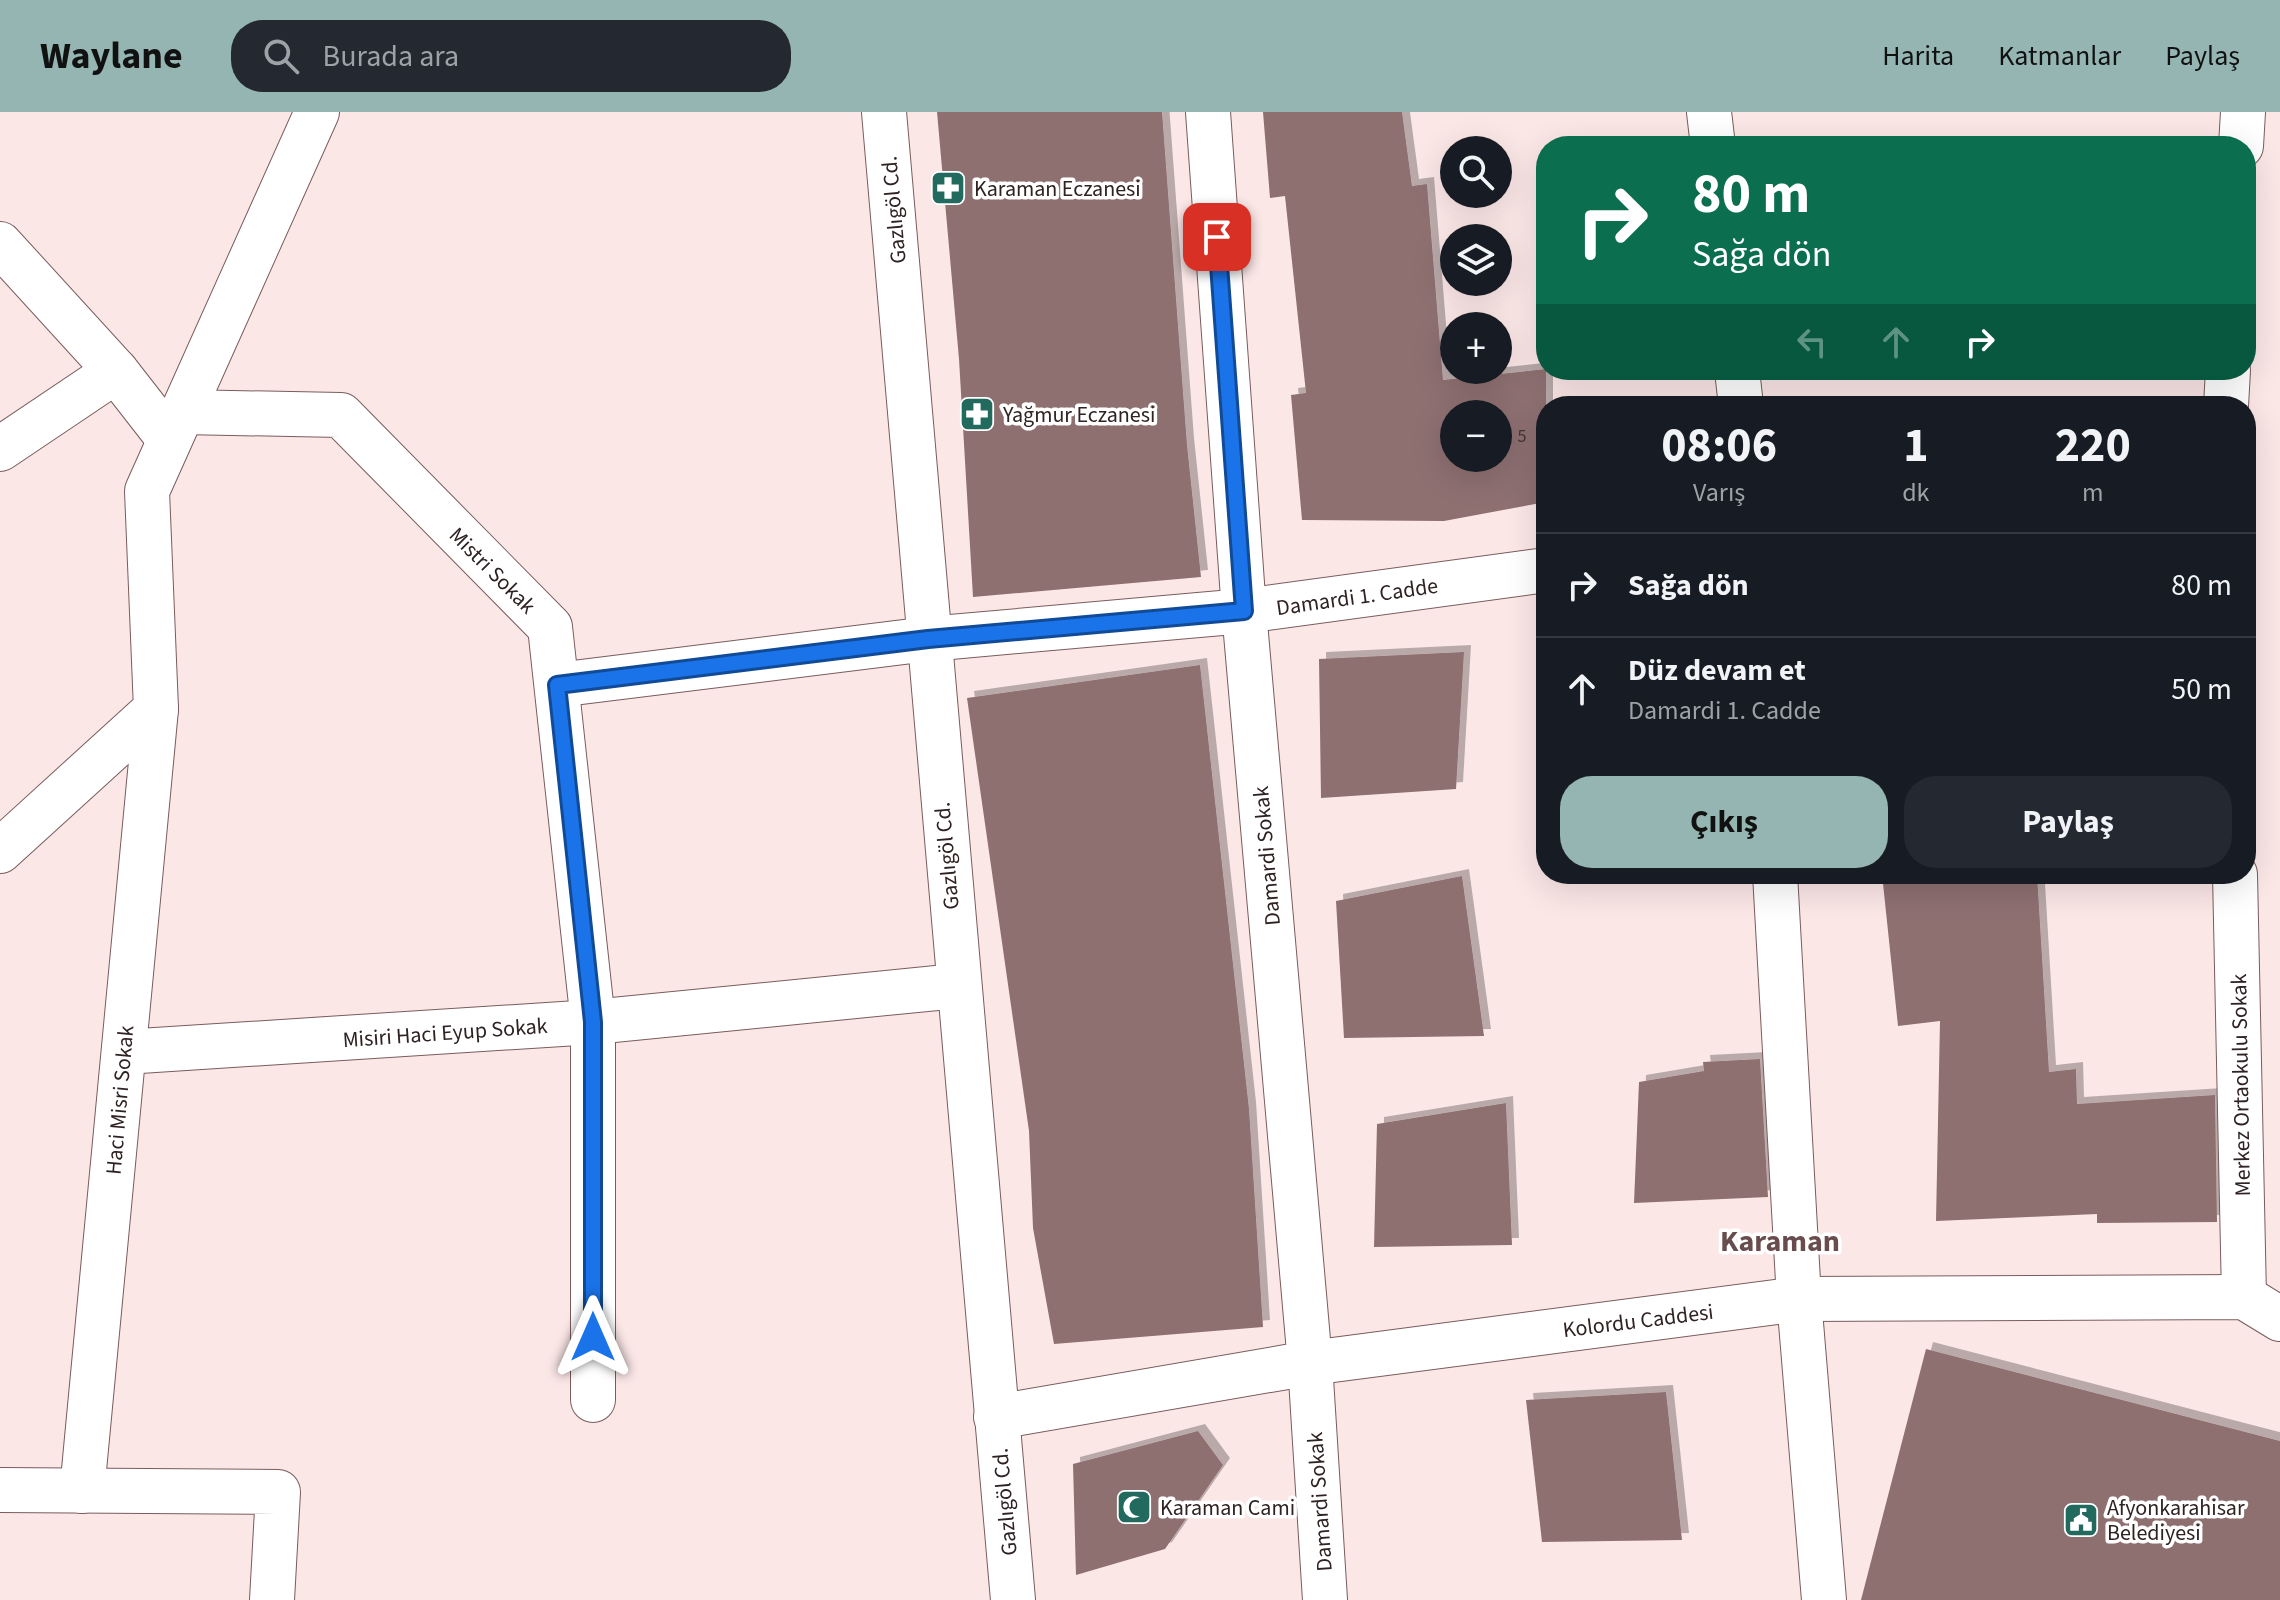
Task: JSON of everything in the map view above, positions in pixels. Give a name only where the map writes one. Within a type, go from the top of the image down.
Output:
[{"type":"street","name":"Haci Misri Sokak","points":[[82,1491],[156,709],[147,491],[317,112]]},
{"type":"street","name":"Gazlıgöl Cd.","points":[[884,112],[957,986],[1013,1600]]},
{"type":"street","name":"Damardi Sokak","points":[[1208,112],[1244,611],[1310,1363],[1325,1600]]},
{"type":"street","points":[[1709,112],[1712,136]]},
{"type":"street","points":[[2242,136],[2243,112]]},
{"type":"street","points":[[0,244],[116,371],[176,425]]},
{"type":"street","points":[[0,449],[116,371]]},
{"type":"street","name":"Mistri Sokak","points":[[176,425],[341,415],[550,627],[593,1022],[593,1400]]},
{"type":"street","name":"Damardi 1. Cadde","points":[[557,685],[928,639],[1244,611],[1536,571]]},
{"type":"street","points":[[0,851],[156,709]]},
{"type":"street","points":[[1776,884],[1799,1299],[1824,1600]]},
{"type":"street","name":"Merkez Ortaokulu Sokak","points":[[2236,884],[2262,1308]]},
{"type":"street","name":"Misiri Haci Eyup Sokak","points":[[124,1052],[593,1022],[957,986]]},
{"type":"street","name":"Kolordu Caddesi","points":[[996,1417],[1310,1363],[1799,1299],[2262,1308]]},
{"type":"street","points":[[0,1490],[278,1492],[272,1600]]},
{"type":"building","points":[[937,112],[1162,112],[1187,445],[1201,577],[973,597],[959,359]]},
{"type":"building","points":[[1263,112],[1402,112],[1412,186],[1427,184],[1440,343],[1440,384],[1512,384],[1512,373],[1536,370],[1536,380],[1546,380],[1546,396],[1536,396],[1536,504],[1444,521],[1302,520],[1291,395],[1306,393],[1285,196],[1270,198]]},
{"type":"building","points":[[1464,652],[1456,789],[1321,798],[1319,659]]},
{"type":"building","points":[[1200,665],[1249,1109],[1263,1327],[1054,1344],[1033,1228],[1029,1131],[967,698]]},
{"type":"building","points":[[1462,876],[1484,1036],[1344,1038],[1336,901]]},
{"type":"building","points":[[1883,884],[2038,884],[2049,1072],[2076,1069],[2077,1104],[2215,1095],[2217,1222],[2097,1223],[2097,1214],[1936,1221],[1940,1021],[1898,1026]]},
{"type":"building","points":[[1760,1059],[1768,1197],[1634,1203],[1639,1082],[1704,1071],[1703,1062]]},
{"type":"building","points":[[1506,1103],[1512,1245],[1374,1247],[1377,1124]]},
{"type":"building","name":"Afyonkarahisar Belediyesi","points":[[1926,1349],[2280,1441],[2280,1600],[1861,1600]]},
{"type":"building","points":[[1666,1392],[1682,1540],[1542,1542],[1526,1400]]},
{"type":"building","name":"Karaman Cami","points":[[1198,1431],[1223,1465],[1165,1549],[1076,1575],[1073,1464]]},
{"type":"place","name":"Karaman Eczanesi","points":[[948,188]]},
{"type":"place","name":"Yağmur Eczanesi","points":[[977,414]]},
{"type":"place","name":"Karaman Cami","points":[[1134,1507]]},
{"type":"place","name":"Afyonkarahisar Belediyesi","points":[[2081,1520]]},
{"type":"district","name":"Karaman","points":[[1780,1241]]},
{"type":"route","points":[[593,1337],[593,1022],[557,685],[928,639],[1244,611],[1217,237]]}]
